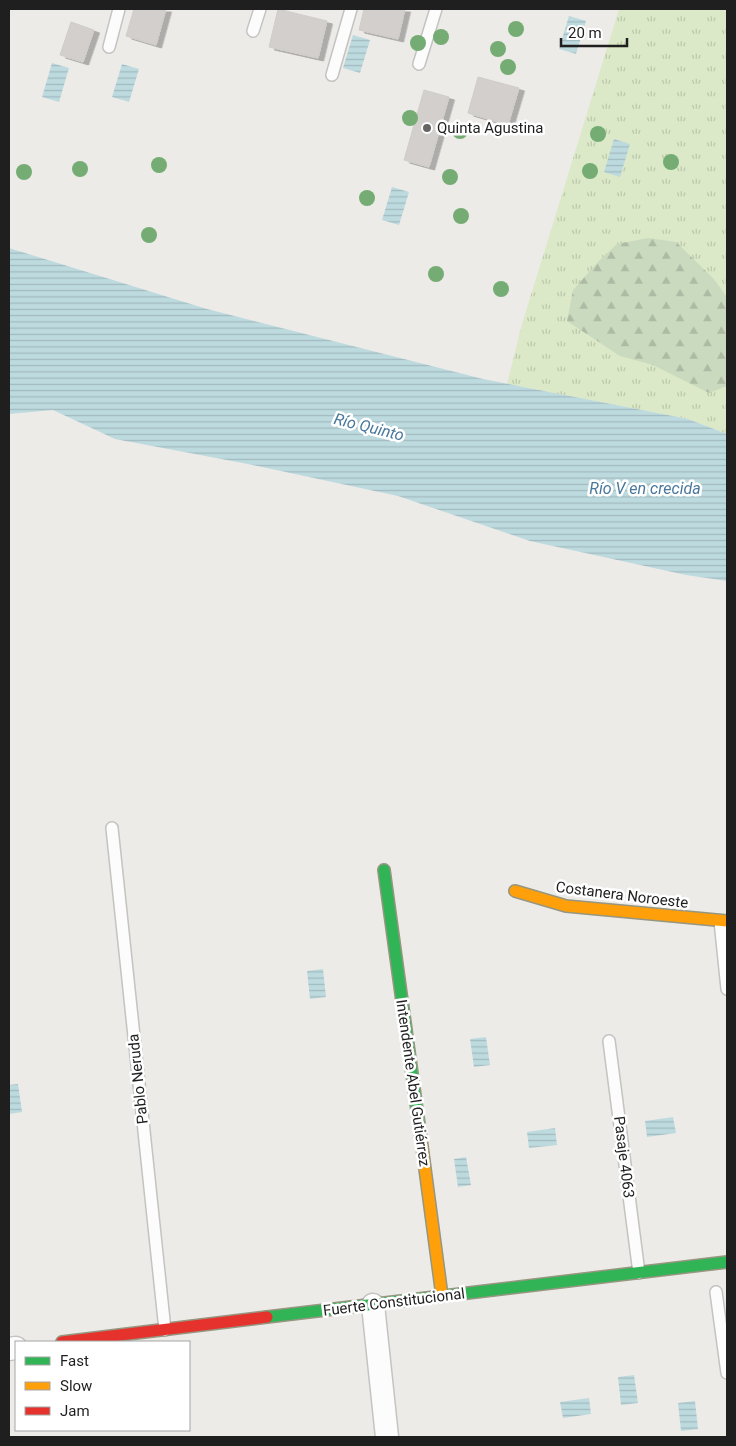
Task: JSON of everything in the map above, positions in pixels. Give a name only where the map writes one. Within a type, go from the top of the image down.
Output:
[{"type":"street","name":"Intendente Abel Gutiérrez","points":[[384,870],[442,1296]]},
{"type":"street","name":"Costanera Noroeste","points":[[515,891],[566,906],[724,921]]},
{"type":"street","name":"Fuerte Constitucional","points":[[71,1341],[727,1262]]},
{"type":"street","points":[[373,1305],[387,1437]]},
{"type":"lane","points":[[108,47],[119,9]]},
{"type":"lane","points":[[253,31],[260,9]]},
{"type":"lane","points":[[332,75],[351,9]]},
{"type":"lane","points":[[419,64],[436,9]]},
{"type":"lane","name":"Pablo Neruda","points":[[112,828],[165,1330]]},
{"type":"lane","points":[[724,921],[727,989]]},
{"type":"lane","name":"Pasaje 4063","points":[[609,1042],[639,1273]]},
{"type":"lane","points":[[716,1292],[727,1374]]},
{"type":"green space","points":[[619,9],[727,9],[727,434],[688,419],[507,384],[522,324]]},
{"type":"green space","points":[[648,238],[676,242],[713,278],[727,297],[727,386],[709,393],[653,365],[620,356],[567,321],[573,290],[598,262],[617,244]]},
{"type":"water","points":[[569,16],[586,21],[576,54],[559,49]]},
{"type":"water","points":[[353,35],[370,40],[360,73],[343,68]]},
{"type":"water","points":[[52,63],[69,68],[59,102],[42,97]]},
{"type":"water","points":[[122,64],[139,69],[129,102],[112,97]]},
{"type":"water","points":[[614,139],[630,144],[620,177],[604,172]]},
{"type":"water","points":[[392,187],[409,192],[399,225],[382,220]]},
{"type":"water","name":"Río V en crecida","points":[[9,248],[207,309],[483,379],[688,419],[727,434],[727,581],[686,575],[530,541],[398,496],[248,464],[115,439],[53,410],[9,414]]},
{"type":"water","points":[[323,969],[326,997],[310,999],[307,971]]},
{"type":"water","points":[[486,1037],[490,1065],[474,1067],[470,1039]]},
{"type":"water","points":[[18,1084],[22,1112],[9,1114],[9,1085]]},
{"type":"water","points":[[673,1117],[676,1133],[647,1137],[645,1121]]},
{"type":"water","points":[[555,1128],[557,1145],[529,1148],[527,1132]]},
{"type":"water","points":[[466,1157],[471,1185],[458,1187],[454,1159]]},
{"type":"water","points":[[634,1375],[638,1403],[621,1405],[618,1377]]},
{"type":"water","points":[[589,1398],[591,1414],[563,1418],[560,1402]]},
{"type":"water","points":[[695,1401],[698,1429],[681,1431],[678,1403]]},
{"type":"building","points":[[134,9],[166,9],[156,45],[126,36]]},
{"type":"building","points":[[278,9],[327,21],[318,58],[269,47]]},
{"type":"building","points":[[364,9],[405,9],[398,39],[359,30]]},
{"type":"building","points":[[71,22],[94,30],[83,62],[60,55]]},
{"type":"building","points":[[478,77],[519,88],[508,125],[468,113]]},
{"type":"building","name":"Quinta Agustina","points":[[424,90],[449,97],[429,167],[404,160]]},
{"type":"traffic: fast","points":[[384,870],[421,1139]]},
{"type":"traffic: fast","points":[[267,1317],[727,1262]]},
{"type":"traffic: slow","points":[[515,891],[566,906],[727,921]]},
{"type":"traffic: slow","points":[[421,1139],[442,1296]]},
{"type":"traffic: jam","points":[[70,1341],[267,1317]]},
{"type":"place","name":"Quinta Agustina","points":[[427,128]]},
{"type":"water label","name":"Río Quinto","points":[[369,427]]}]
